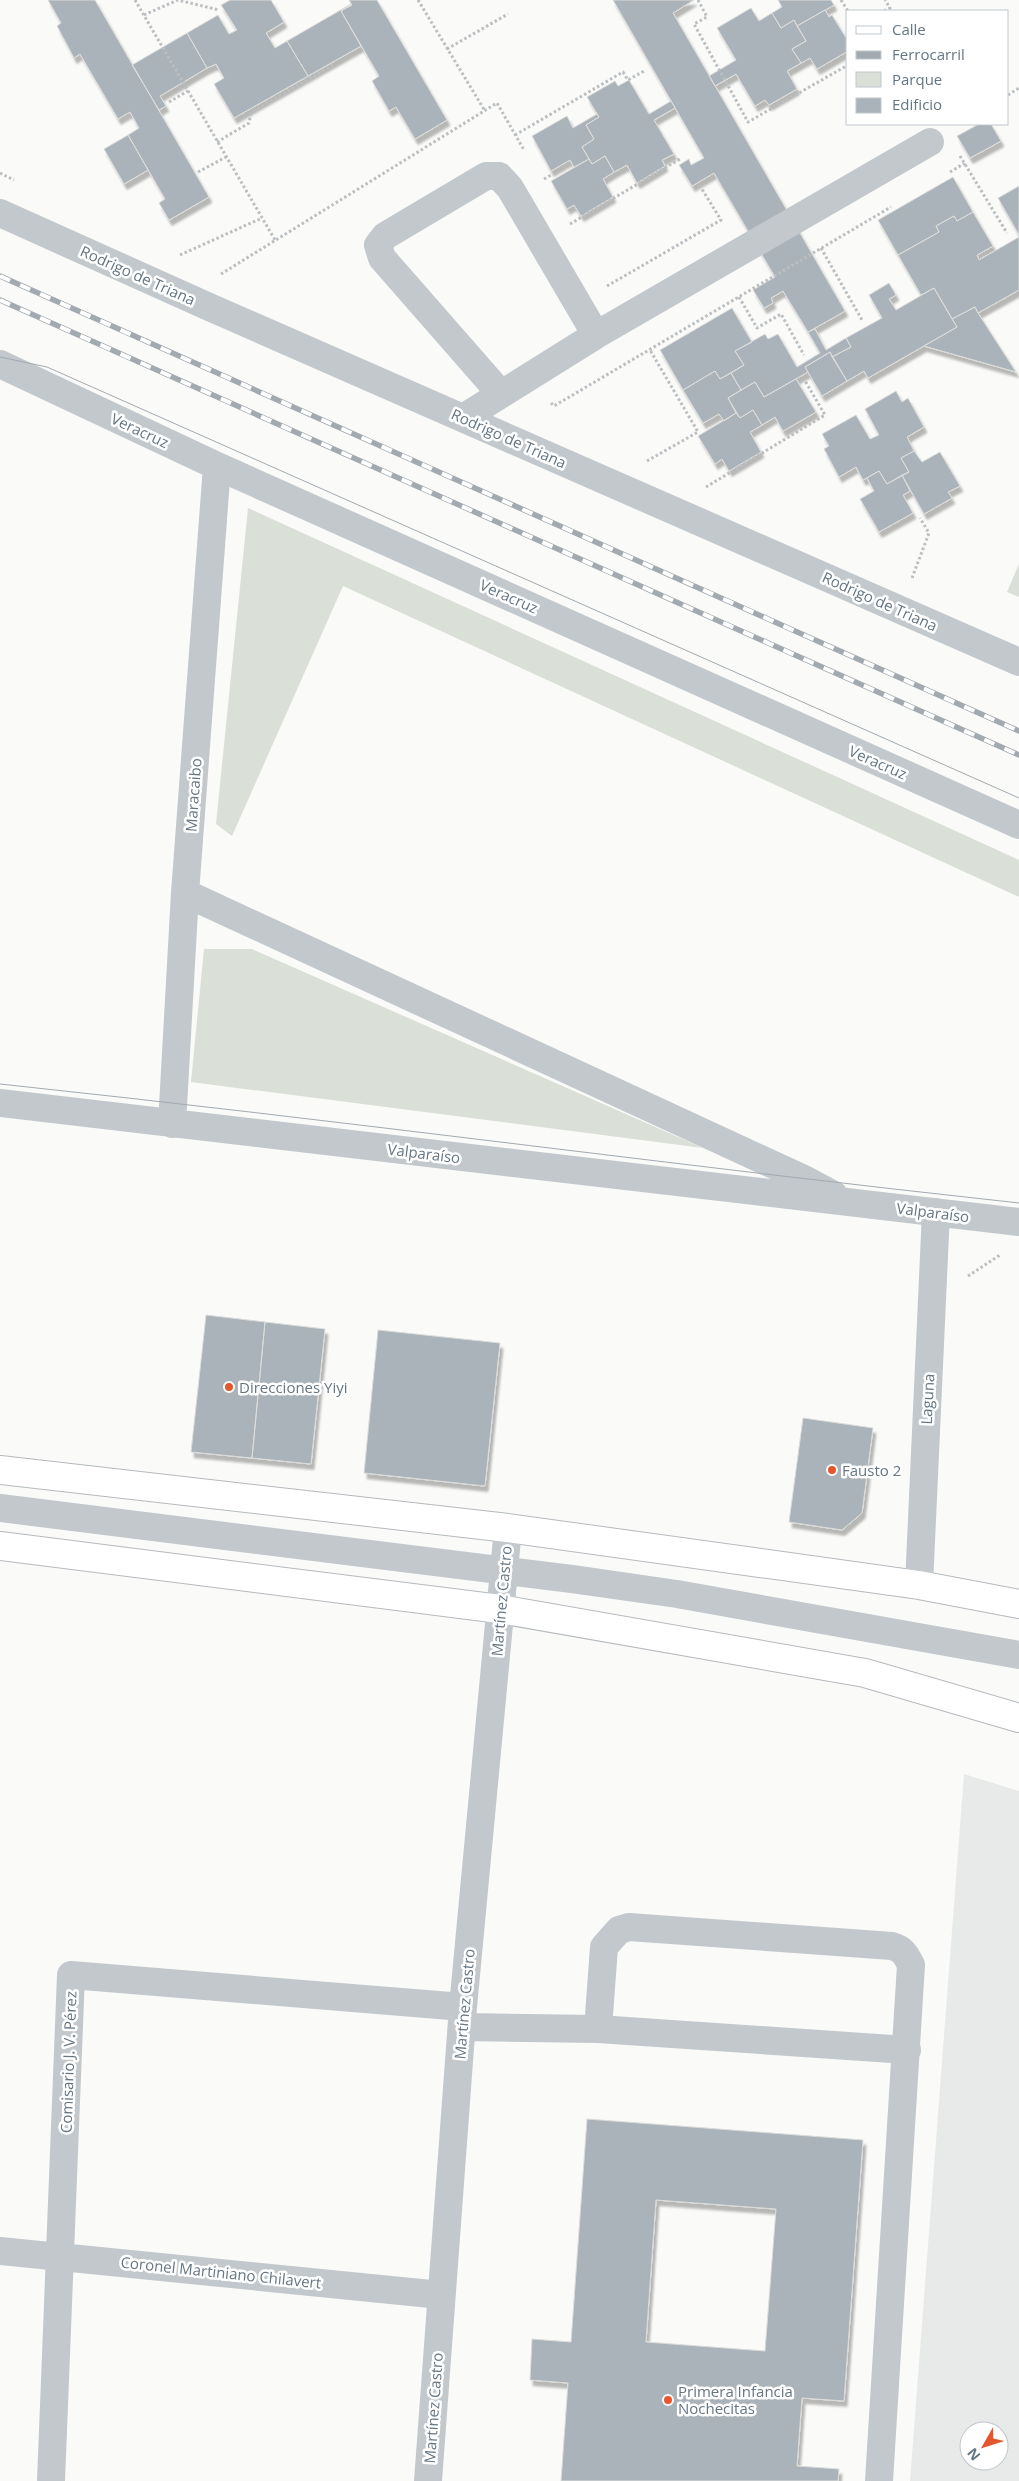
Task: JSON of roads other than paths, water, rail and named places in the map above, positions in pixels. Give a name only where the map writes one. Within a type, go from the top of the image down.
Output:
[{"type":"main road","points":[[0,1470],[508,1528],[919,1585],[1019,1604]]},
{"type":"main road","points":[[0,1546],[500,1609],[865,1672],[1019,1718]]},
{"type":"street","points":[[463,418],[596,336],[943,145]]},
{"type":"street","points":[[501,394],[382,258],[378,246],[385,236],[486,176],[499,176],[510,188],[596,336]]},
{"type":"street","name":"Rodrigo de Triana","points":[[0,212],[1019,662]]},
{"type":"street","name":"Veracruz","points":[[0,364],[217,466],[1019,825]]},
{"type":"street","name":"Maracaibo","points":[[172,1124],[186,893],[217,466]]},
{"type":"street","name":"Valparaíso","points":[[186,893],[797,1176],[848,1202]]},
{"type":"street","name":"Valparaíso","points":[[0,1103],[1019,1222]]},
{"type":"street","name":"Laguna","points":[[919,1585],[936,1212]]},
{"type":"street","points":[[0,1508],[504,1569],[677,1594],[1019,1655]]},
{"type":"street","name":"Martínez Castro","points":[[428,2481],[463,2017],[508,1528]]},
{"type":"street","points":[[598,2029],[604,1947],[619,1930],[629,1927],[892,1946],[901,1949],[911,1965],[879,2481]]},
{"type":"street","name":"Comisario J. V. Pérez","points":[[51,2481],[71,1976],[463,2017]]},
{"type":"street","points":[[463,2017],[598,2029],[907,2050]]},
{"type":"street","name":"Coronel Martiniano Chilavert","points":[[0,2251],[441,2295]]},
{"type":"tram line","points":[[0,357],[47,367],[1019,798]]},
{"type":"tram line","points":[[0,1084],[1019,1203]]},
{"type":"railway","points":[[0,276],[1019,731]]},
{"type":"railway","points":[[0,300],[1019,755]]},
{"type":"place","name":"Direcciones Yiyi","points":[[229,1387]]},
{"type":"place","name":"Fausto 2","points":[[832,1470]]},
{"type":"place","name":"Primera Infancia Nochecitas","points":[[668,2400]]}]
